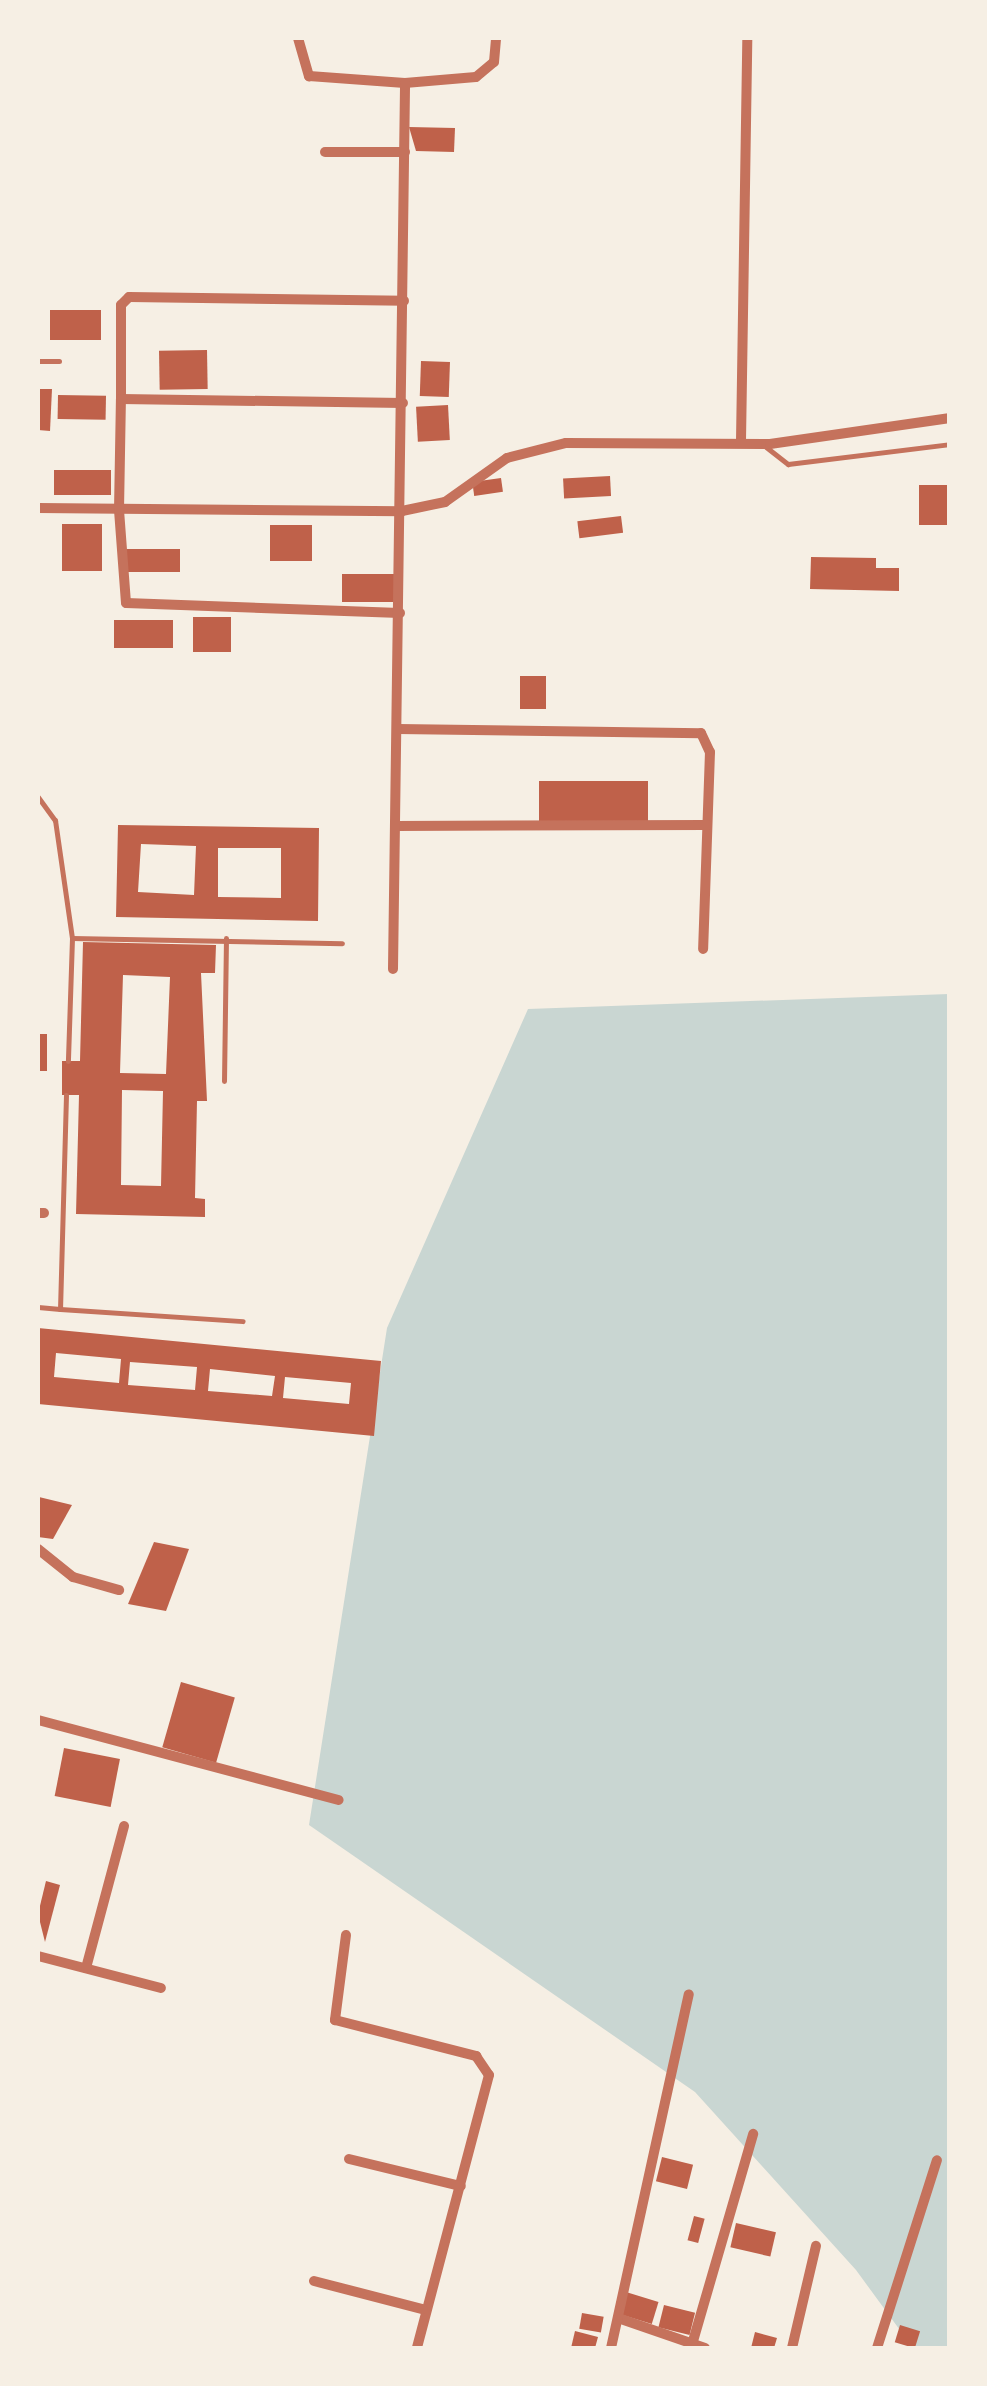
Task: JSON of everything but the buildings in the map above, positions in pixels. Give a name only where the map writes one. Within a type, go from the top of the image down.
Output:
[{"type":"street","points":[[298,38],[308,76],[405,83],[476,77],[494,62],[496,38]]},
{"type":"street","points":[[741,441],[747,38]]},
{"type":"street","points":[[394,969],[405,83]]},
{"type":"street","points":[[325,152],[405,152]]},
{"type":"street","points":[[400,612],[126,602],[118,510],[121,304],[129,298],[404,300]]},
{"type":"street","points":[[121,399],[403,403]]},
{"type":"street","points":[[38,508],[402,511],[445,502],[494,464],[532,450],[706,438],[764,444],[950,418]]},
{"type":"street","points":[[398,729],[701,733],[710,752],[704,949]]},
{"type":"street","points":[[396,826],[707,825]]},
{"type":"street","points":[[38,1549],[73,1577],[118,1590]]},
{"type":"street","points":[[38,1720],[339,1800]]},
{"type":"street","points":[[86,1968],[124,1826]]},
{"type":"street","points":[[346,1935],[336,2020],[488,2066],[460,2186],[422,2309],[417,2348]]},
{"type":"street","points":[[38,1956],[161,1988]]},
{"type":"street","points":[[611,2348],[689,1994]]},
{"type":"street","points":[[692,2347],[752,2134]]},
{"type":"street","points":[[348,2158],[460,2186]]},
{"type":"street","points":[[877,2348],[937,2160]]},
{"type":"street","points":[[792,2348],[816,2246]]},
{"type":"street","points":[[314,2281],[422,2309]]},
{"type":"street","points":[[618,2318],[692,2347],[705,2348]]},
{"type":"lane","points":[[38,360],[59,361]]},
{"type":"lane","points":[[764,444],[788,464],[950,444]]},
{"type":"lane","points":[[38,798],[55,820],[72,938],[68,1060]]},
{"type":"lane","points":[[72,938],[342,943]]},
{"type":"lane","points":[[224,1081],[226,938]]},
{"type":"lane","points":[[60,1309],[66,1095]]},
{"type":"lane","points":[[38,1308],[243,1321]]},
{"type":"shaded area","points":[[949,994],[949,2348],[913,2348],[856,2270],[695,2092],[309,1825],[387,1328],[528,1009]]}]
